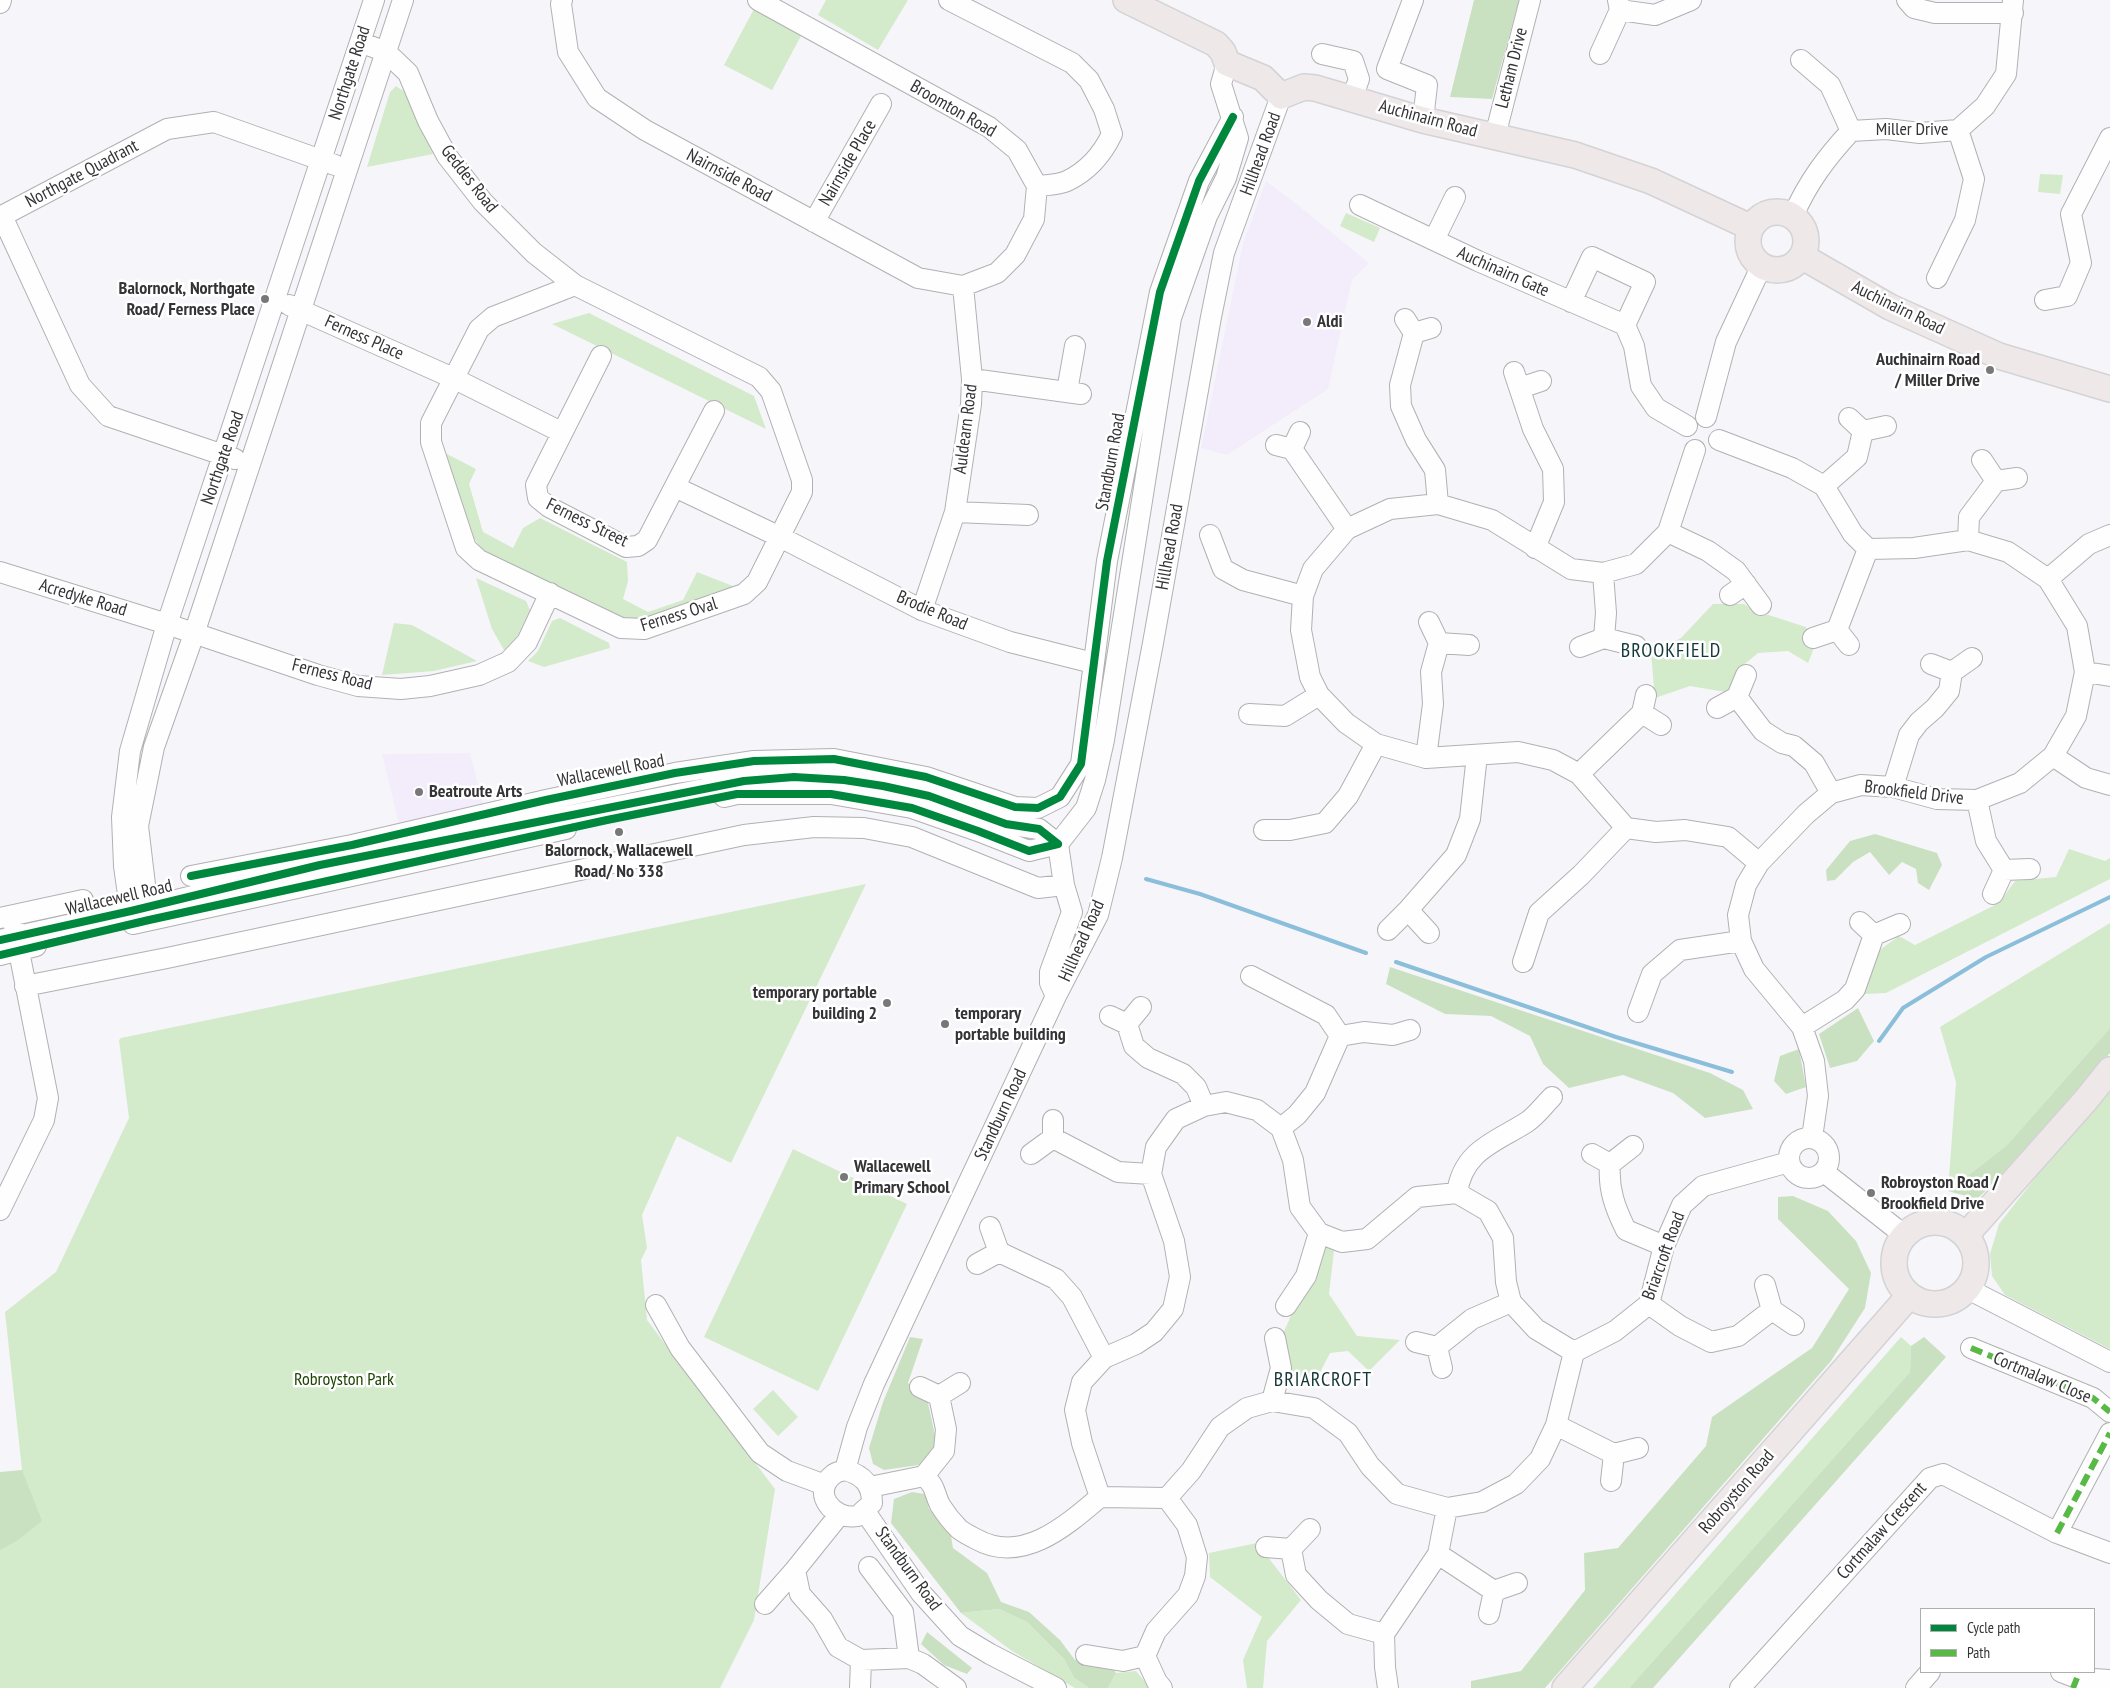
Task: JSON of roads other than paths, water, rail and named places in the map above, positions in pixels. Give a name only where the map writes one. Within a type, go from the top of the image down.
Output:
[{"type":"main road","points":[[1126,0],[1216,44],[1224,52],[1227,64],[1263,78],[1281,96]]},
{"type":"main road","name":"Auchinairn Road","points":[[1281,96],[1304,87],[1315,88],[1423,120],[1575,155],[1652,181],[1750,227]]},
{"type":"main road","points":[[1778,211],[1793,216],[1803,227],[1807,242],[1802,257],[1790,268],[1777,272],[1761,267],[1751,257],[1747,241],[1750,227],[1762,215],[1778,211]]},
{"type":"main road","name":"Auchinairn Road","points":[[1802,257],[1890,307],[2000,356],[2110,389]]},
{"type":"main road","points":[[1966,1235],[2085,1101],[2110,1070]]},
{"type":"main road","points":[[1948,1223],[1966,1235],[1973,1246],[1977,1266],[1968,1289],[1952,1302],[1927,1304],[1909,1296],[1897,1280],[1894,1255],[1904,1235],[1922,1224],[1948,1223]]},
{"type":"main road","name":"Robroyston Road","points":[[1565,1688],[1909,1296]]},
{"type":"street","name":"Northgate Road","points":[[140,915],[124,866],[122,817],[130,752],[166,624],[374,0]]},
{"type":"street","name":"Northgate Road","points":[[140,915],[138,826],[154,747],[194,634],[403,0]]},
{"type":"street","name":"Nairnside Road","points":[[562,0],[568,52],[596,98],[645,130],[918,278],[963,286]]},
{"type":"street","name":"Broomton Road","points":[[758,0],[989,127],[1017,150],[1037,186]]},
{"type":"street","points":[[949,0],[1072,63],[1088,80],[1104,109],[1112,134],[1105,150],[1090,166],[1066,182],[1037,186],[1034,219],[1015,255],[997,273],[963,286]]},
{"type":"street","points":[[1413,0],[1387,69],[1427,85],[1423,120]]},
{"type":"street","name":"Letham Drive","points":[[1495,136],[1530,0]]},
{"type":"street","points":[[1600,54],[1619,5],[1655,15],[1691,0]]},
{"type":"street","points":[[1907,0],[1914,8],[1935,13],[2013,6]]},
{"type":"street","name":"Miller Drive","points":[[1793,216],[1804,190],[1825,159],[1851,131],[1886,129],[1920,133],[1958,130],[1984,106],[2006,74],[2013,6]]},
{"type":"street","name":"Geddes Road","points":[[360,42],[386,52],[408,73],[428,121],[447,156],[483,202],[534,253],[575,285]]},
{"type":"street","points":[[1322,54],[1353,61],[1359,79],[1352,98]]},
{"type":"street","points":[[1801,60],[1830,85],[1851,131]]},
{"type":"street","name":"Standburn Road","points":[[1058,844],[1086,808],[1096,780],[1171,318],[1207,216],[1226,178],[1238,138],[1233,117],[1221,84],[1227,64]]},
{"type":"street","name":"Hillhead Road","points":[[1056,996],[1098,915],[1112,858],[1153,643],[1222,260],[1281,96]]},
{"type":"street","name":"Nairnside Place","points":[[814,222],[881,104]]},
{"type":"street","name":"Standburn Road","points":[[1038,808],[1060,797],[1081,764],[1107,561],[1160,292],[1199,181],[1233,117]]},
{"type":"street","name":"Northgate Quadrant","points":[[250,464],[108,416],[80,385],[1,216],[166,129],[214,122],[348,171]]},
{"type":"street","points":[[1937,278],[1965,220],[1974,179],[1958,130]]},
{"type":"street","points":[[2045,300],[2067,296],[2081,263],[2071,214],[2105,161],[2110,138]]},
{"type":"street","name":"Auchinairn Gate","points":[[1434,240],[1455,197]]},
{"type":"street","name":"Auchinairn Gate","points":[[1360,205],[1434,240],[1571,302],[1625,325],[1645,282],[1592,257],[1571,302]]},
{"type":"street","points":[[1706,417],[1726,342],[1761,267]]},
{"type":"street","name":"Ferness Oval","points":[[575,285],[759,377],[771,391],[802,480],[802,492],[758,582],[744,594],[644,629],[621,628],[479,560],[466,548],[431,442],[431,423],[453,378],[479,329],[493,318],[575,285]]},
{"type":"street","name":"Auldearn Road","points":[[922,610],[955,512],[971,404],[972,379],[963,286]]},
{"type":"street","name":"Ferness Place","points":[[275,300],[453,378]]},
{"type":"street","points":[[1625,325],[1634,346],[1641,386],[1656,408],[1687,426]]},
{"type":"street","points":[[1417,327],[1400,385],[1401,406],[1416,440],[1435,470],[1438,504]]},
{"type":"street","points":[[972,379],[1074,393],[1075,346]]},
{"type":"street","name":"Ferness Street","points":[[601,356],[536,485],[538,498],[550,507],[626,547],[638,546],[647,540],[714,411]]},
{"type":"street","points":[[453,378],[562,432]]},
{"type":"street","points":[[1535,548],[1554,502],[1553,469],[1534,429],[1517,380],[1541,381]]},
{"type":"street","points":[[1706,417],[1712,419],[1717,424],[1720,432],[1719,440],[1715,447],[1708,451],[1695,450],[1689,446],[1685,436],[1687,426],[1692,420],[1706,417]]},
{"type":"street","points":[[1824,486],[1857,457],[1856,425],[1886,426]]},
{"type":"street","points":[[1719,440],[1792,468],[1824,486],[1853,534],[1868,548],[1843,638],[1813,638]]},
{"type":"street","points":[[1290,442],[1347,529]]},
{"type":"street","points":[[1695,450],[1668,532],[1636,564],[1603,573],[1571,569],[1492,520],[1438,504],[1390,509],[1347,529],[1313,569],[1303,596],[1302,630],[1305,654],[1310,678],[1319,695],[1346,723],[1376,744],[1426,758],[1518,752],[1553,760],[1579,774],[1626,828],[1656,832],[1685,830],[1728,837],[1759,863]]},
{"type":"street","points":[[1982,460],[1996,481]]},
{"type":"street","points":[[1968,540],[1969,518],[1996,481],[2017,478]]},
{"type":"street","points":[[675,487],[780,537]]},
{"type":"street","points":[[955,512],[1028,515]]},
{"type":"street","points":[[1668,532],[1715,556],[1736,571],[1738,590],[1762,606]]},
{"type":"street","points":[[1210,535],[1223,568],[1243,580],[1303,596]]},
{"type":"street","points":[[2048,579],[2089,544],[2110,535]]},
{"type":"street","name":"Brodie Road","points":[[780,537],[922,610],[1010,642],[1093,663]]},
{"type":"street","name":"Brookfield Drive","points":[[1812,1138],[1818,1096],[1814,1061],[1802,1027],[1754,969],[1741,941],[1738,915],[1746,885],[1759,863],[1806,814],[1831,793],[1861,785],[1893,787],[1937,799],[1977,800],[2020,783],[2053,756],[2076,716],[2085,672],[2076,626],[2048,579],[2008,552],[1968,540],[1914,548],[1868,548]]},
{"type":"street","name":"Acredyke Road","points":[[0,572],[166,624]]},
{"type":"street","points":[[1603,573],[1606,613],[1604,638]]},
{"type":"street","name":"Ferness Road","points":[[166,624],[358,686],[401,689],[430,686],[480,676],[508,662],[527,642],[550,593]]},
{"type":"street","points":[[1426,758],[1433,704],[1431,672],[1440,643],[1429,622]]},
{"type":"street","points":[[1580,647],[1604,638],[1636,646]]},
{"type":"street","points":[[1440,643],[1469,645]]},
{"type":"street","points":[[1893,787],[1909,735],[1949,691],[1952,672],[1972,658]]},
{"type":"street","points":[[1931,664],[1952,672]]},
{"type":"street","points":[[2085,672],[2110,676]]},
{"type":"street","points":[[1717,708],[1737,697],[1746,676]]},
{"type":"street","points":[[1249,714],[1286,716],[1319,695]]},
{"type":"street","points":[[1737,697],[1762,731],[1782,743],[1794,746],[1814,763],[1831,793]]},
{"type":"street","points":[[1579,774],[1644,704],[1661,725]]},
{"type":"street","points":[[1084,737],[1104,740]]},
{"type":"street","points":[[1264,830],[1290,830],[1325,823],[1348,796],[1376,744]]},
{"type":"street","points":[[1388,930],[1456,855],[1470,819],[1476,755]]},
{"type":"street","points":[[2053,756],[2086,778],[2110,785]]},
{"type":"street","name":"Wallacewell Road","points":[[191,876],[352,845],[546,800],[675,773],[754,761],[834,759],[926,777],[1015,807],[1038,808]]},
{"type":"street","name":"Wallacewell Road","points":[[83,900],[6,917],[8,945],[140,915],[320,865],[744,781],[794,777],[844,780],[929,796],[1006,824],[1039,829],[1058,844]]},
{"type":"street","points":[[1977,800],[1986,841],[2004,870]]},
{"type":"street","points":[[25,986],[167,958],[744,835],[814,827],[864,828],[912,837],[1038,888],[1064,885]]},
{"type":"street","points":[[1523,962],[1539,913],[1581,875],[1626,828]]},
{"type":"street","points":[[1056,996],[1050,983],[1050,972],[1072,912],[1064,885],[1058,844]]},
{"type":"street","points":[[2004,870],[2030,869]]},
{"type":"street","points":[[1993,894],[2004,870]]},
{"type":"street","points":[[1408,910],[1429,933]]},
{"type":"street","points":[[1802,1027],[1845,1000],[1855,989],[1867,929],[1900,924]]},
{"type":"street","points":[[1638,1012],[1652,974],[1680,950],[1741,941]]},
{"type":"street","points":[[0,1210],[44,1120],[48,1098],[25,986],[8,945]]},
{"type":"street","points":[[1251,976],[1326,1015],[1340,1036]]},
{"type":"street","name":"Standburn Road","points":[[845,1470],[857,1427],[874,1384],[1056,996]]},
{"type":"street","points":[[1141,1007],[1119,1020],[1134,1046],[1148,1058],[1183,1074],[1196,1087],[1204,1106]]},
{"type":"street","points":[[1340,1036],[1364,1032],[1393,1035],[1410,1030]]},
{"type":"street","points":[[1281,1128],[1297,1114],[1315,1093],[1340,1036]]},
{"type":"street","points":[[1457,1193],[1459,1180],[1477,1152],[1529,1121],[1552,1098]]},
{"type":"street","points":[[924,1476],[932,1482],[940,1505],[960,1530],[984,1543],[1008,1549],[1039,1541],[1068,1523],[1100,1497],[1167,1498],[1191,1471],[1220,1427],[1246,1408],[1272,1401],[1314,1408],[1348,1433],[1370,1466],[1397,1494],[1447,1508],[1482,1502],[1516,1484],[1540,1459],[1556,1425],[1574,1352],[1536,1329],[1511,1302],[1506,1282],[1503,1238],[1488,1210],[1457,1193],[1417,1197],[1366,1240],[1342,1242],[1319,1233],[1300,1207],[1293,1160],[1281,1128],[1256,1110],[1226,1102],[1204,1106],[1176,1119],[1156,1147],[1151,1174],[1174,1240],[1180,1277],[1173,1309],[1154,1332],[1136,1344],[1104,1358],[1082,1382],[1075,1410],[1082,1443],[1100,1497]]},
{"type":"street","points":[[1032,1154],[1053,1129],[1118,1172],[1151,1174]]},
{"type":"street","points":[[1812,1138],[1820,1141],[1829,1152],[1828,1166],[1824,1172],[1814,1178],[1805,1178],[1796,1174],[1789,1162],[1789,1154],[1794,1144],[1802,1139],[1812,1138]]},
{"type":"street","points":[[1633,1146],[1610,1164],[1609,1181],[1616,1209],[1626,1230],[1664,1246]]},
{"type":"street","points":[[1592,1154],[1610,1164]]},
{"type":"street","name":"Briarcroft Road","points":[[1574,1352],[1615,1331],[1649,1304],[1664,1246],[1682,1205],[1703,1186],[1789,1162]]},
{"type":"street","points":[[1824,1172],[1904,1235]]},
{"type":"street","points":[[990,1227],[999,1252],[1056,1279],[1072,1297],[1104,1358]]},
{"type":"street","points":[[1286,1306],[1306,1276],[1319,1233]]},
{"type":"street","points":[[977,1264],[999,1252]]},
{"type":"street","points":[[1765,1285],[1772,1310],[1794,1326]]},
{"type":"street","points":[[1968,1289],[2110,1362]]},
{"type":"street","points":[[1437,1347],[1472,1319],[1511,1302]]},
{"type":"street","points":[[1649,1304],[1680,1326],[1711,1342],[1738,1336],[1772,1310]]},
{"type":"street","points":[[656,1305],[680,1348],[760,1453],[786,1471],[825,1486]]},
{"type":"street","points":[[1272,1401],[1281,1368],[1275,1338]]},
{"type":"street","points":[[1416,1342],[1437,1347]]},
{"type":"street","points":[[1437,1347],[1442,1368]]},
{"type":"street","name":"Cortmalaw Close","points":[[1971,1348],[2093,1398],[2110,1412]]},
{"type":"street","points":[[939,1396],[960,1383]]},
{"type":"street","points":[[920,1387],[939,1396]]},
{"type":"street","points":[[870,1487],[924,1476],[944,1451],[946,1429],[939,1396]]},
{"type":"street","points":[[1556,1425],[1614,1454],[1638,1448]]},
{"type":"street","points":[[2057,1533],[2110,1432]]},
{"type":"street","points":[[1611,1481],[1614,1454]]},
{"type":"street","points":[[845,1470],[857,1473],[866,1480],[870,1487],[872,1503],[858,1516],[853,1517],[840,1514],[830,1508],[824,1496],[825,1486],[834,1474],[845,1470]]},
{"type":"street","name":"Cortmalaw Crescent","points":[[1740,1688],[1930,1478],[1943,1474],[2057,1533],[2110,1553]]},
{"type":"street","points":[[1162,1688],[1157,1682],[1145,1656],[1156,1631],[1188,1596],[1195,1576],[1197,1556],[1187,1525],[1167,1498]]},
{"type":"street","points":[[1388,1688],[1384,1634],[1438,1554],[1447,1508]]},
{"type":"street","name":"Standburn Road","points":[[864,1510],[921,1593],[960,1636],[990,1654],[1056,1688]]},
{"type":"street","points":[[765,1604],[840,1514]]},
{"type":"street","points":[[1266,1548],[1290,1549],[1310,1529]]},
{"type":"street","points":[[1290,1549],[1296,1575],[1319,1600],[1348,1624],[1384,1634]]},
{"type":"street","points":[[1438,1554],[1494,1590],[1517,1584]]},
{"type":"street","points":[[869,1567],[903,1612],[909,1658]]},
{"type":"street","points":[[795,1570],[800,1594],[822,1619],[838,1647],[861,1660],[909,1658],[923,1664],[956,1688]]},
{"type":"street","points":[[1489,1614],[1494,1590]]},
{"type":"street","points":[[1086,1656],[1123,1661],[1145,1656]]},
{"type":"street","points":[[860,1688],[861,1660]]},
{"type":"street","points":[[1916,1688],[1929,1673]]},
{"type":"street","points":[[2070,1679],[2110,1680]]},
{"type":"waterway","points":[[1146,879],[1200,894],[1366,953]]},
{"type":"waterway","points":[[1879,1041],[1903,1008],[1986,957],[2110,897]]},
{"type":"waterway","points":[[1396,962],[1616,1037],[1732,1072]]},
{"type":"place","name":"Balornock, Northgate Road/ Ferness Place","points":[[265,299]]},
{"type":"place","name":"Aldi","points":[[1307,322]]},
{"type":"place","name":"Auchinairn Road / Miller Drive","points":[[1990,370]]},
{"type":"place","name":"Beatroute Arts","points":[[419,792]]},
{"type":"place","name":"Balornock, Wallacewell Road/ No 338","points":[[619,832]]},
{"type":"place","name":"temporary portable building 2","points":[[887,1003]]},
{"type":"place","name":"temporary portable building","points":[[945,1024]]},
{"type":"place","name":"Wallacewell Primary School","points":[[844,1177]]},
{"type":"place","name":"Robroyston Road / Brookfield Drive","points":[[1871,1193]]},
{"type":"district","name":"BROOKFIELD","points":[[1671,651]]},
{"type":"district","name":"BRIARCROFT","points":[[1323,1380]]},
{"type":"park label","name":"Robroyston Park","points":[[344,1380]]}]
